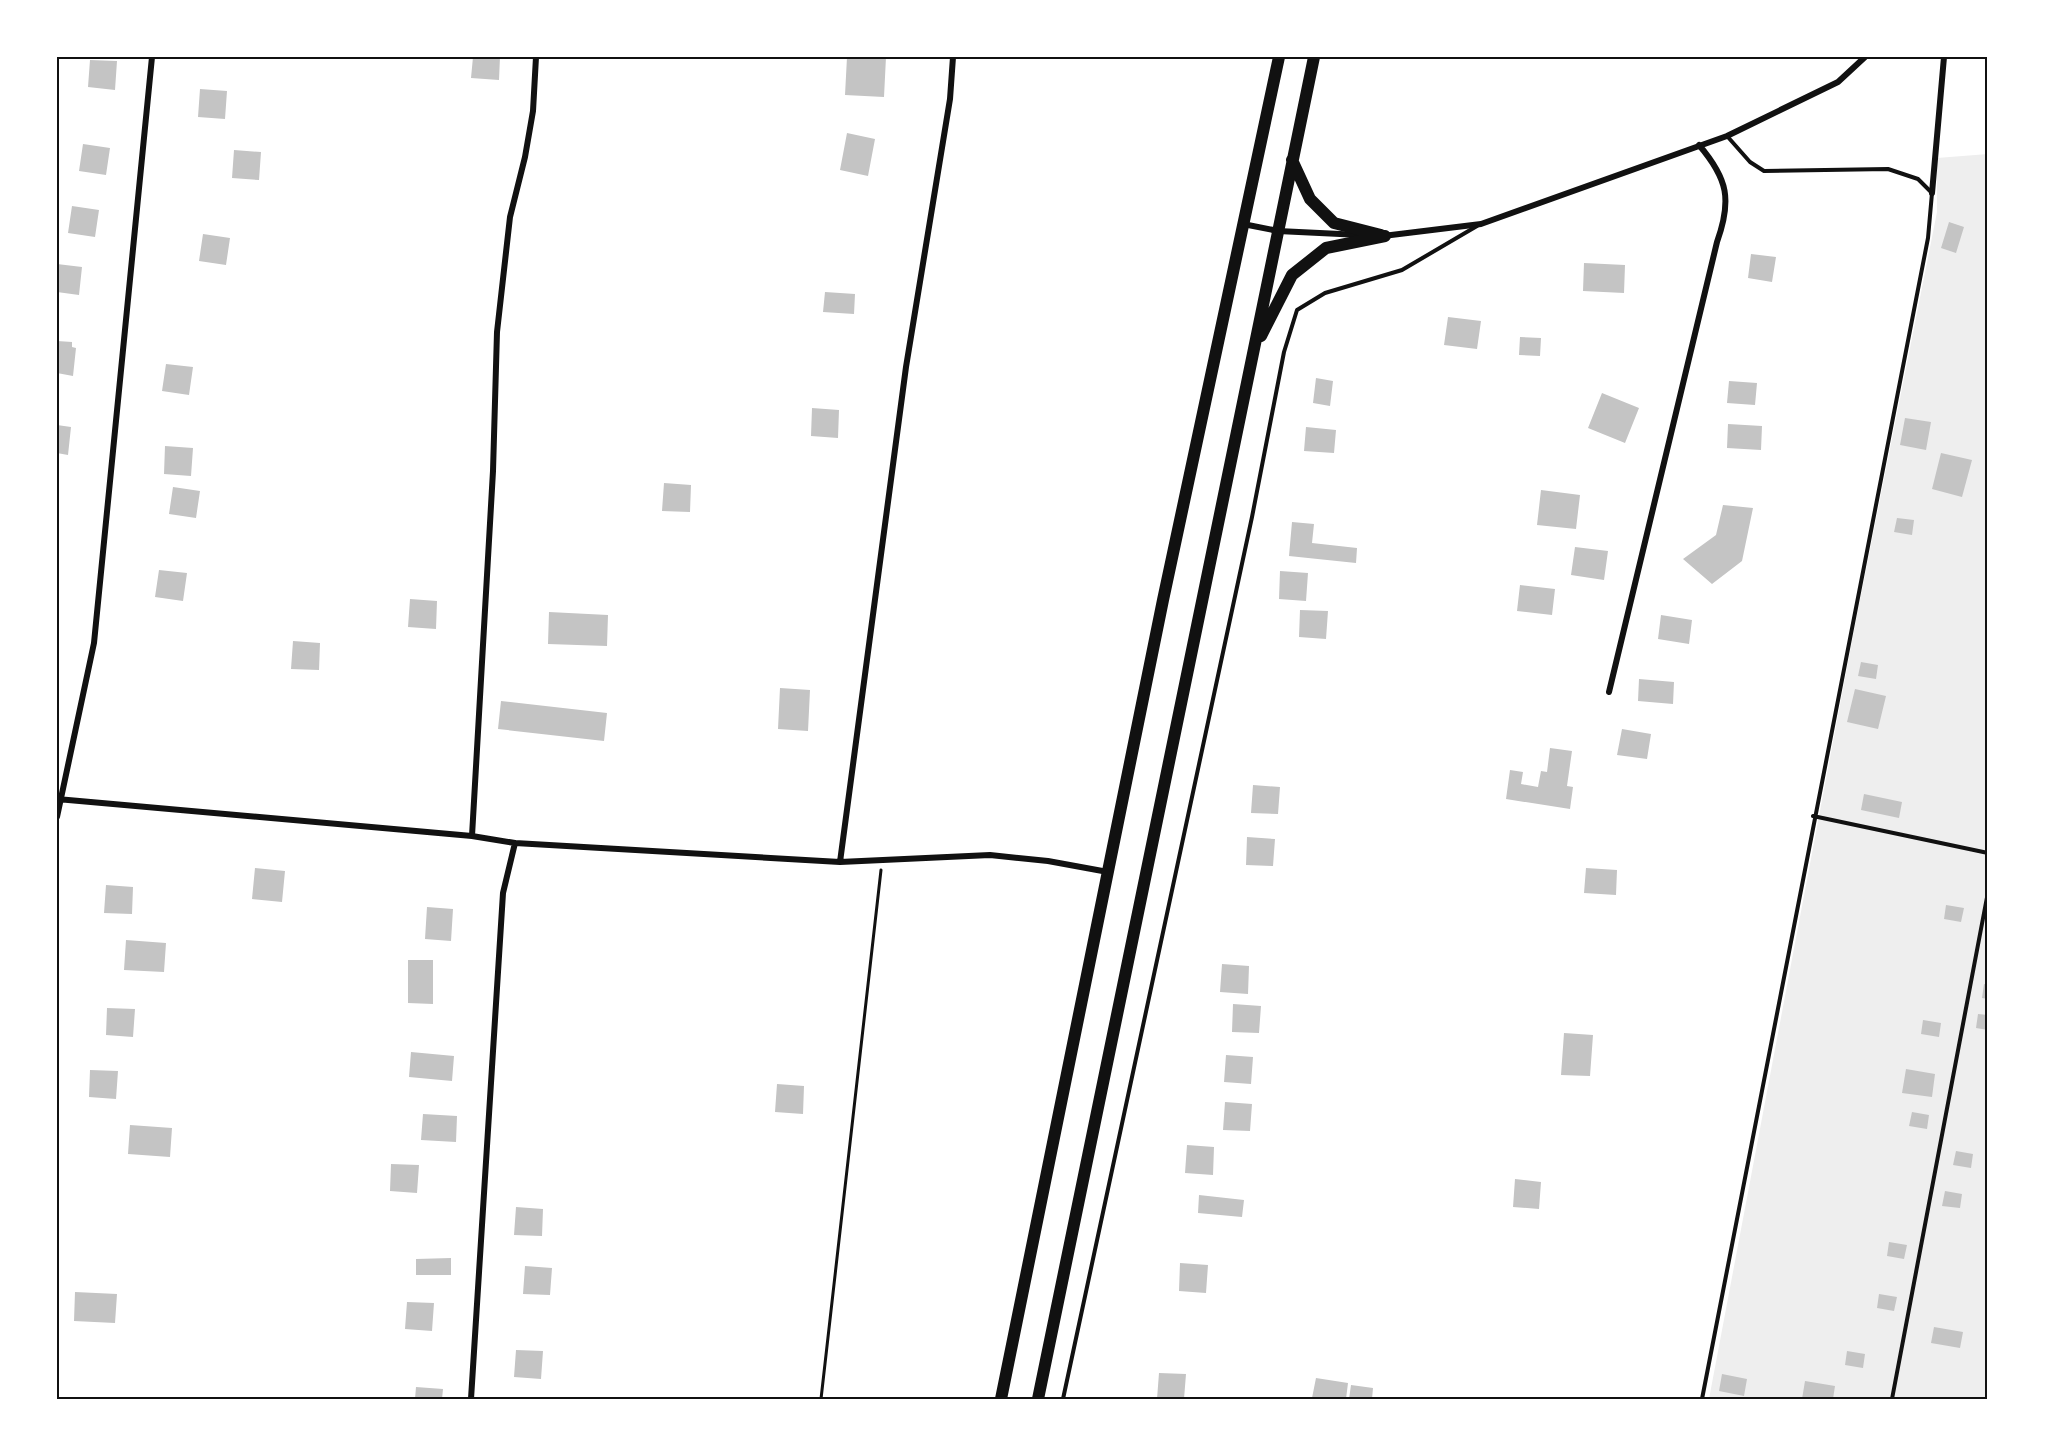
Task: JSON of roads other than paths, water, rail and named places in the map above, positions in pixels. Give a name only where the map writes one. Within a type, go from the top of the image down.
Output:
[{"type":"main road","points":[[1038,1399],[1314,57]]},
{"type":"main road","points":[[1001,1399],[1278,60]]},
{"type":"main road","points":[[1292,160],[1310,199],[1334,223],[1385,236]]},
{"type":"main road","points":[[1254,351],[1292,275],[1326,248],[1385,236]]},
{"type":"street","points":[[57,817],[58,800],[94,643],[152,57]]},
{"type":"street","points":[[472,836],[493,471],[497,332],[510,217],[525,157],[533,111],[536,57]]},
{"type":"street","points":[[840,862],[905,378],[951,99],[953,57]]},
{"type":"street","points":[[1243,224],[1278,231],[1385,236],[1481,224],[1727,136],[1838,82],[1865,57]]},
{"type":"street","points":[[1932,193],[1944,57]]},
{"type":"street","points":[[1610,692],[1717,242],[1726,217],[1726,190],[1716,166],[1699,145]]},
{"type":"street","points":[[58,800],[472,836],[515,843],[840,862],[990,855],[1048,861],[1109,872]]},
{"type":"street","points":[[471,1399],[503,893],[515,843]]},
{"type":"lane","points":[[1702,1399],[1813,816],[1928,238],[1932,193],[1918,179],[1888,169],[1764,171],[1750,162],[1727,136]]},
{"type":"lane","points":[[1062,1399],[1252,517],[1284,352],[1297,310],[1325,293],[1402,270],[1481,224]]},
{"type":"lane","points":[[1813,816],[1988,854]]},
{"type":"lane","points":[[1892,1399],[1988,892]]}]
